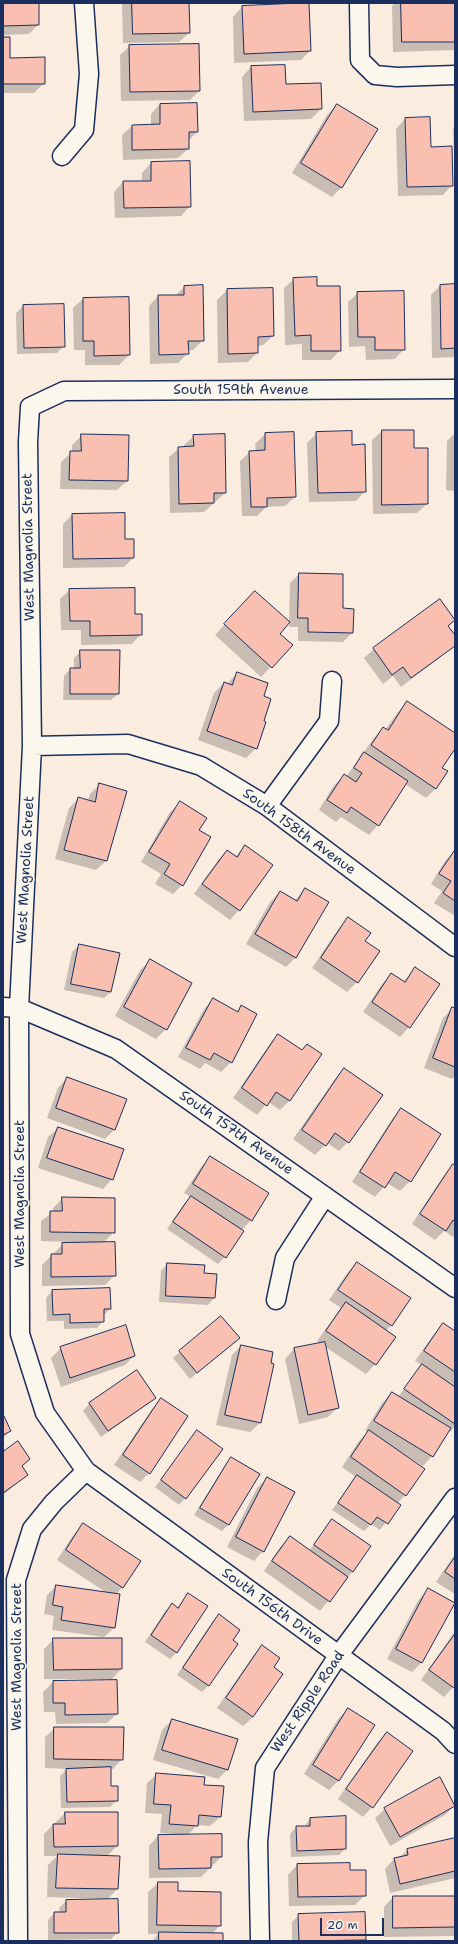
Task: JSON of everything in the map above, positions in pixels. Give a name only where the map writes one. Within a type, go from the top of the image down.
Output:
[{"type":"street","points":[[62,156],[84,130],[89,74],[84,3]]},
{"type":"street","points":[[359,3],[360,60],[374,75],[397,77],[455,76]]},
{"type":"street","name":"South 159th Avenue","points":[[30,407],[64,392],[455,389]]},
{"type":"street","name":"West Magnolia Street","points":[[18,1941],[16,1580],[32,1529],[54,1502],[86,1471],[45,1413],[20,1334],[11,1007],[32,746],[28,442],[30,407]]},
{"type":"street","points":[[267,806],[329,721],[332,681]]},
{"type":"street","name":"South 158th Avenue","points":[[32,746],[128,744],[201,766],[267,806],[455,946]]},
{"type":"street","name":"South 157th Avenue","points":[[11,1007],[116,1049],[455,1288]]},
{"type":"street","points":[[276,1300],[285,1258],[324,1196]]},
{"type":"street","name":"South 156th Drive","points":[[86,1471],[443,1731],[455,1744]]},
{"type":"street","name":"West Ripple Road","points":[[260,1941],[258,1842],[265,1768],[338,1656],[455,1498]]},
{"type":"building","points":[[3,3],[39,3],[39,25],[3,26]]},
{"type":"building","points":[[132,3],[189,3],[190,33],[133,34]]},
{"type":"building","points":[[309,3],[311,51],[244,54],[242,6]]},
{"type":"building","points":[[401,3],[455,3],[455,42],[402,42]]},
{"type":"building","points":[[3,37],[10,37],[10,58],[45,57],[45,84],[3,84]]},
{"type":"building","points":[[199,44],[200,91],[130,92],[129,45]]},
{"type":"building","points":[[285,65],[286,84],[321,83],[322,109],[253,112],[251,66]]},
{"type":"building","points":[[197,103],[198,132],[189,132],[189,149],[132,150],[132,125],[160,124],[160,104]]},
{"type":"building","points":[[337,104],[378,129],[342,188],[301,163]]},
{"type":"building","points":[[430,117],[431,147],[452,146],[453,186],[407,187],[405,118]]},
{"type":"building","points":[[190,161],[191,207],[124,208],[123,181],[151,181],[151,162]]},
{"type":"building","points":[[317,277],[317,286],[340,286],[341,351],[311,351],[311,335],[295,336],[293,278]]},
{"type":"building","points":[[455,284],[455,348],[441,349],[440,285]]},
{"type":"building","points":[[203,285],[204,341],[188,341],[189,354],[159,355],[158,295],[184,295],[184,286]]},
{"type":"building","points":[[273,288],[274,336],[258,337],[258,353],[228,354],[227,289]]},
{"type":"building","points":[[404,291],[405,350],[375,350],[375,337],[358,337],[357,292]]},
{"type":"building","points":[[129,297],[130,355],[94,356],[94,341],[83,341],[83,298]]},
{"type":"building","points":[[64,304],[65,347],[24,348],[23,305]]},
{"type":"building","points":[[382,430],[414,430],[414,448],[428,448],[428,504],[382,505]]},
{"type":"building","points":[[352,431],[352,445],[365,444],[366,492],[318,493],[316,432]]},
{"type":"building","points":[[294,432],[296,497],[267,498],[267,507],[251,507],[249,451],[265,450],[265,433]]},
{"type":"building","points":[[81,434],[129,435],[128,481],[69,480],[70,451],[81,451]]},
{"type":"building","points":[[225,434],[226,493],[214,493],[214,503],[179,504],[178,447],[194,446],[193,435]]},
{"type":"building","points":[[125,513],[125,539],[134,539],[134,558],[73,559],[72,514]]},
{"type":"building","points":[[299,573],[343,574],[343,608],[354,609],[353,633],[308,632],[308,618],[298,618]]},
{"type":"building","points":[[135,588],[135,614],[142,614],[142,635],[90,636],[90,621],[70,621],[69,589]]},
{"type":"building","points":[[255,591],[290,622],[280,634],[293,645],[272,668],[224,624]]},
{"type":"building","points":[[440,599],[455,620],[448,626],[455,635],[455,646],[411,678],[403,667],[392,675],[373,648]]},
{"type":"building","points":[[80,650],[120,650],[119,694],[70,694],[70,668],[80,668]]},
{"type":"building","points":[[237,672],[268,683],[264,696],[271,699],[264,721],[266,722],[257,749],[207,731],[224,682],[232,685]]},
{"type":"building","points":[[407,701],[455,733],[455,749],[442,768],[448,771],[436,789],[371,745],[383,727],[388,730]]},
{"type":"building","points":[[364,752],[408,781],[379,826],[351,807],[347,813],[327,800],[344,774],[356,782],[362,773],[354,768]]},
{"type":"building","points":[[99,783],[127,791],[107,861],[64,850],[78,797],[95,802]]},
{"type":"building","points":[[180,801],[207,818],[199,830],[211,837],[183,886],[164,874],[170,864],[149,852]]},
{"type":"building","points":[[245,845],[273,865],[240,911],[202,884],[227,850],[237,857]]},
{"type":"building","points":[[455,850],[455,901],[443,893],[451,881],[439,874]]},
{"type":"building","points":[[305,888],[329,902],[296,958],[255,934],[280,891],[297,901]]},
{"type":"building","points":[[348,917],[371,933],[365,941],[380,951],[358,983],[321,958]]},
{"type":"building","points":[[79,944],[120,953],[111,992],[71,984]]},
{"type":"building","points":[[150,959],[192,983],[167,1030],[124,1007]]},
{"type":"building","points":[[415,967],[440,984],[410,1028],[372,1002],[391,973],[405,982]]},
{"type":"building","points":[[213,998],[238,1012],[241,1005],[257,1014],[232,1063],[214,1053],[210,1060],[186,1048]]},
{"type":"building","points":[[452,1007],[455,1008],[455,1067],[433,1058]]},
{"type":"building","points":[[278,1034],[302,1050],[307,1044],[322,1054],[290,1101],[276,1092],[267,1106],[242,1088]]},
{"type":"building","points":[[344,1068],[383,1095],[349,1143],[335,1133],[326,1146],[302,1130]]},
{"type":"building","points":[[67,1077],[127,1099],[115,1130],[56,1108]]},
{"type":"building","points":[[401,1108],[441,1134],[411,1182],[395,1172],[385,1188],[360,1172]]},
{"type":"building","points":[[58,1127],[124,1149],[113,1180],[47,1158]]},
{"type":"building","points":[[210,1156],[269,1193],[252,1221],[193,1184]]},
{"type":"building","points":[[453,1164],[455,1165],[455,1222],[453,1220],[446,1231],[420,1214]]},
{"type":"building","points":[[191,1196],[244,1231],[226,1258],[173,1222]]},
{"type":"building","points":[[62,1197],[115,1198],[115,1233],[50,1232],[50,1211],[62,1211]]},
{"type":"building","points":[[115,1242],[116,1276],[51,1277],[51,1254],[62,1254],[62,1243]]},
{"type":"building","points":[[357,1262],[411,1298],[392,1326],[338,1290]]},
{"type":"building","points":[[167,1263],[205,1265],[204,1273],[217,1274],[215,1298],[166,1296]]},
{"type":"building","points":[[110,1288],[111,1309],[104,1309],[104,1322],[70,1323],[70,1314],[53,1315],[52,1290]]},
{"type":"building","points":[[346,1302],[396,1337],[376,1365],[326,1331]]},
{"type":"building","points":[[221,1316],[240,1338],[197,1373],[179,1351]]},
{"type":"building","points":[[443,1323],[455,1331],[455,1372],[424,1351]]},
{"type":"building","points":[[126,1325],[135,1356],[70,1378],[60,1347]]},
{"type":"building","points":[[325,1342],[339,1408],[308,1415],[294,1348]]},
{"type":"building","points":[[241,1345],[273,1352],[271,1363],[274,1364],[261,1423],[225,1415]]},
{"type":"building","points":[[422,1364],[455,1387],[455,1424],[404,1389]]},
{"type":"building","points":[[137,1370],[156,1398],[108,1431],[89,1403]]},
{"type":"building","points":[[392,1392],[451,1428],[433,1457],[374,1421]]},
{"type":"building","points":[[161,1398],[188,1416],[150,1474],[123,1455]]},
{"type":"building","points":[[3,1414],[11,1431],[3,1435]]},
{"type":"building","points":[[197,1430],[223,1449],[186,1499],[161,1480]]},
{"type":"building","points":[[369,1430],[425,1469],[406,1496],[351,1457]]},
{"type":"building","points":[[18,1441],[30,1459],[22,1466],[28,1475],[3,1493],[3,1452]]},
{"type":"building","points":[[231,1457],[260,1474],[229,1525],[200,1508]]},
{"type":"building","points":[[357,1475],[401,1505],[388,1524],[377,1517],[371,1525],[338,1503]]},
{"type":"building","points":[[267,1477],[295,1492],[264,1552],[236,1537]]},
{"type":"building","points":[[332,1519],[371,1546],[353,1572],[314,1545]]},
{"type":"building","points":[[83,1523],[141,1561],[123,1588],[66,1550]]},
{"type":"building","points":[[290,1536],[348,1577],[330,1602],[272,1561]]},
{"type":"building","points":[[455,1557],[455,1579],[445,1572]]},
{"type":"building","points":[[56,1585],[120,1594],[115,1628],[61,1620],[63,1607],[53,1605]]},
{"type":"building","points":[[428,1588],[455,1603],[422,1663],[396,1649]]},
{"type":"building","points":[[188,1593],[208,1606],[177,1653],[151,1635],[172,1603],[178,1608]]},
{"type":"building","points":[[219,1614],[240,1630],[233,1640],[238,1644],[209,1686],[183,1668]]},
{"type":"building","points":[[455,1634],[455,1686],[454,1688],[429,1670]]},
{"type":"building","points":[[53,1638],[122,1638],[122,1669],[54,1670]]},
{"type":"building","points":[[262,1645],[280,1658],[274,1667],[283,1674],[253,1717],[226,1698]]},
{"type":"building","points":[[117,1680],[118,1714],[65,1715],[65,1703],[53,1703],[53,1681]]},
{"type":"building","points":[[348,1708],[375,1725],[339,1781],[313,1765]]},
{"type":"building","points":[[172,1719],[238,1739],[228,1770],[162,1750]]},
{"type":"building","points":[[54,1727],[124,1727],[123,1760],[54,1759]]},
{"type":"building","points":[[387,1732],[413,1751],[373,1808],[346,1789]]},
{"type":"building","points":[[111,1767],[111,1786],[118,1786],[118,1801],[67,1802],[66,1769]]},
{"type":"building","points":[[156,1773],[205,1777],[204,1785],[224,1786],[221,1817],[199,1815],[198,1826],[169,1824],[171,1805],[154,1804]]},
{"type":"building","points":[[440,1777],[455,1806],[400,1837],[384,1808]]},
{"type":"building","points":[[65,1812],[118,1812],[118,1846],[54,1847],[53,1824],[65,1824]]},
{"type":"building","points":[[346,1816],[346,1849],[297,1851],[296,1826],[310,1826],[310,1818]]},
{"type":"building","points":[[222,1834],[222,1857],[211,1857],[211,1868],[159,1869],[158,1835]]},
{"type":"building","points":[[455,1838],[455,1871],[400,1884],[394,1858],[408,1855],[407,1849]]},
{"type":"building","points":[[58,1854],[120,1856],[118,1889],[56,1888]]},
{"type":"building","points":[[350,1863],[350,1870],[366,1870],[366,1896],[298,1897],[297,1864]]},
{"type":"building","points":[[158,1882],[178,1882],[178,1891],[221,1892],[221,1926],[157,1925]]},
{"type":"building","points":[[393,1896],[455,1896],[455,1927],[393,1928]]},
{"type":"building","points":[[118,1899],[119,1933],[54,1933],[54,1912],[66,1912],[66,1900]]},
{"type":"building","points":[[365,1912],[366,1940],[299,1941],[298,1914]]},
{"type":"building","points":[[159,1932],[223,1933],[223,1941],[159,1941]]}]
